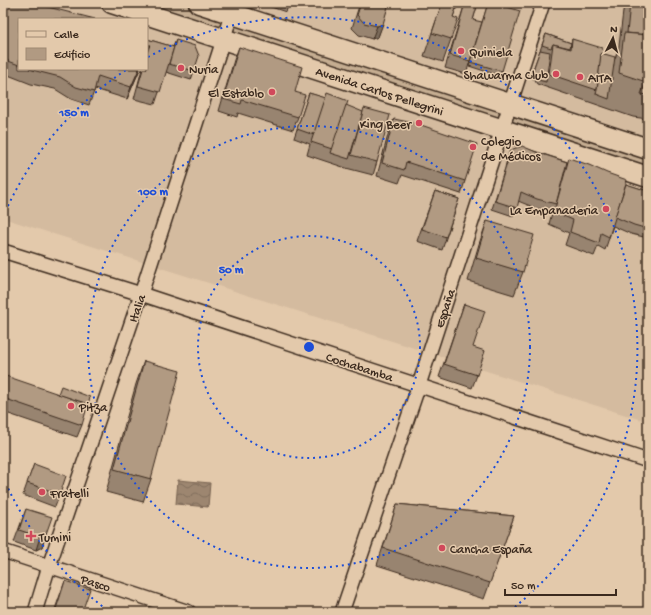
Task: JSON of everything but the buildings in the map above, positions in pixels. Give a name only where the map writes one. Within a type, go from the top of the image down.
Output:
[{"type":"main road","name":"Avenida Carlos Pellegrini","points":[[112,3],[648,177]]},
{"type":"main road","name":"Avenida Carlos Pellegrini","points":[[199,3],[234,8],[510,104],[648,149]]},
{"type":"street","name":"España","points":[[342,612],[419,385],[543,3]]},
{"type":"street","name":"Italia","points":[[35,612],[234,8]]},
{"type":"street","name":"Cochabamba","points":[[3,251],[141,294],[648,460]]},
{"type":"street","name":"Pasco","points":[[3,551],[189,612]]},
{"type":"shaded area","points":[[3,3],[648,3],[648,422],[3,218]]},
{"type":"shaded area","points":[[112,3],[199,3],[648,149],[648,177]]},
{"type":"water","points":[[178,480],[210,483],[208,507],[176,504]]},
{"type":"place","name":"Quiniela","points":[[461,51]]},
{"type":"place","name":"Nuria","points":[[181,68]]},
{"type":"place","name":"Shawarma Club","points":[[556,74]]},
{"type":"place","name":"AITA","points":[[580,77]]},
{"type":"place","name":"El Establo","points":[[272,92]]},
{"type":"place","name":"King Beer","points":[[419,123]]},
{"type":"place","name":"Colegio de Médicos","points":[[473,147]]},
{"type":"place","name":"La Empanaderia","points":[[606,209]]},
{"type":"place","name":"Pitza","points":[[71,406]]},
{"type":"place","name":"Fratelli","points":[[42,492]]},
{"type":"place","name":"Tumini","points":[[31,536]]},
{"type":"place","name":"Cancha España","points":[[442,548]]}]
